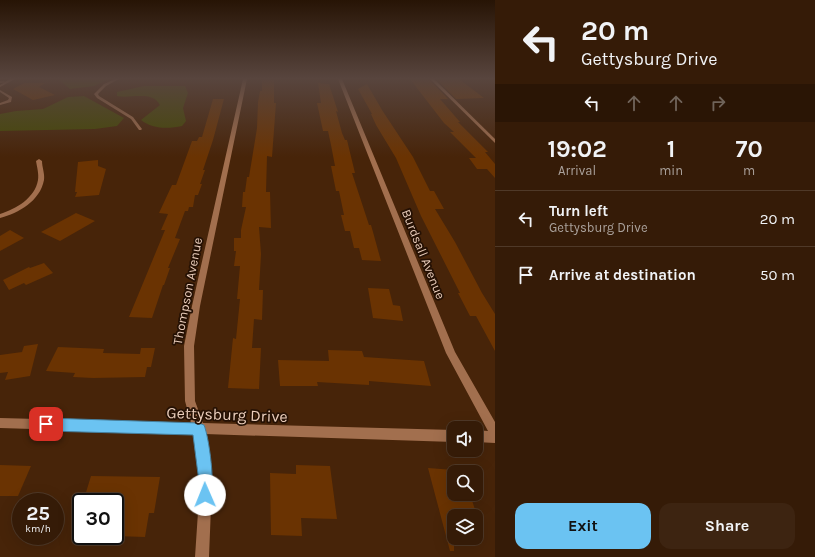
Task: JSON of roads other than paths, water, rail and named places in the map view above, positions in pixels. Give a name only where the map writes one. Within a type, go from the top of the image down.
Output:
[{"type":"street","name":"Thompson Avenue","points":[[202,557],[206,482],[199,429],[190,401],[189,346],[240,105]]},
{"type":"street","name":"Burdsall Avenue","points":[[351,105],[451,353],[495,433]]},
{"type":"street","points":[[458,105],[495,142]]},
{"type":"street","points":[[0,216],[23,206],[33,197],[41,179],[38,161]]},
{"type":"street","name":"Gettysburg Drive","points":[[0,423],[447,436]]},
{"type":"street","points":[[483,436],[495,437]]},
{"type":"lane","points":[[111,105],[132,118],[140,129]]}]
